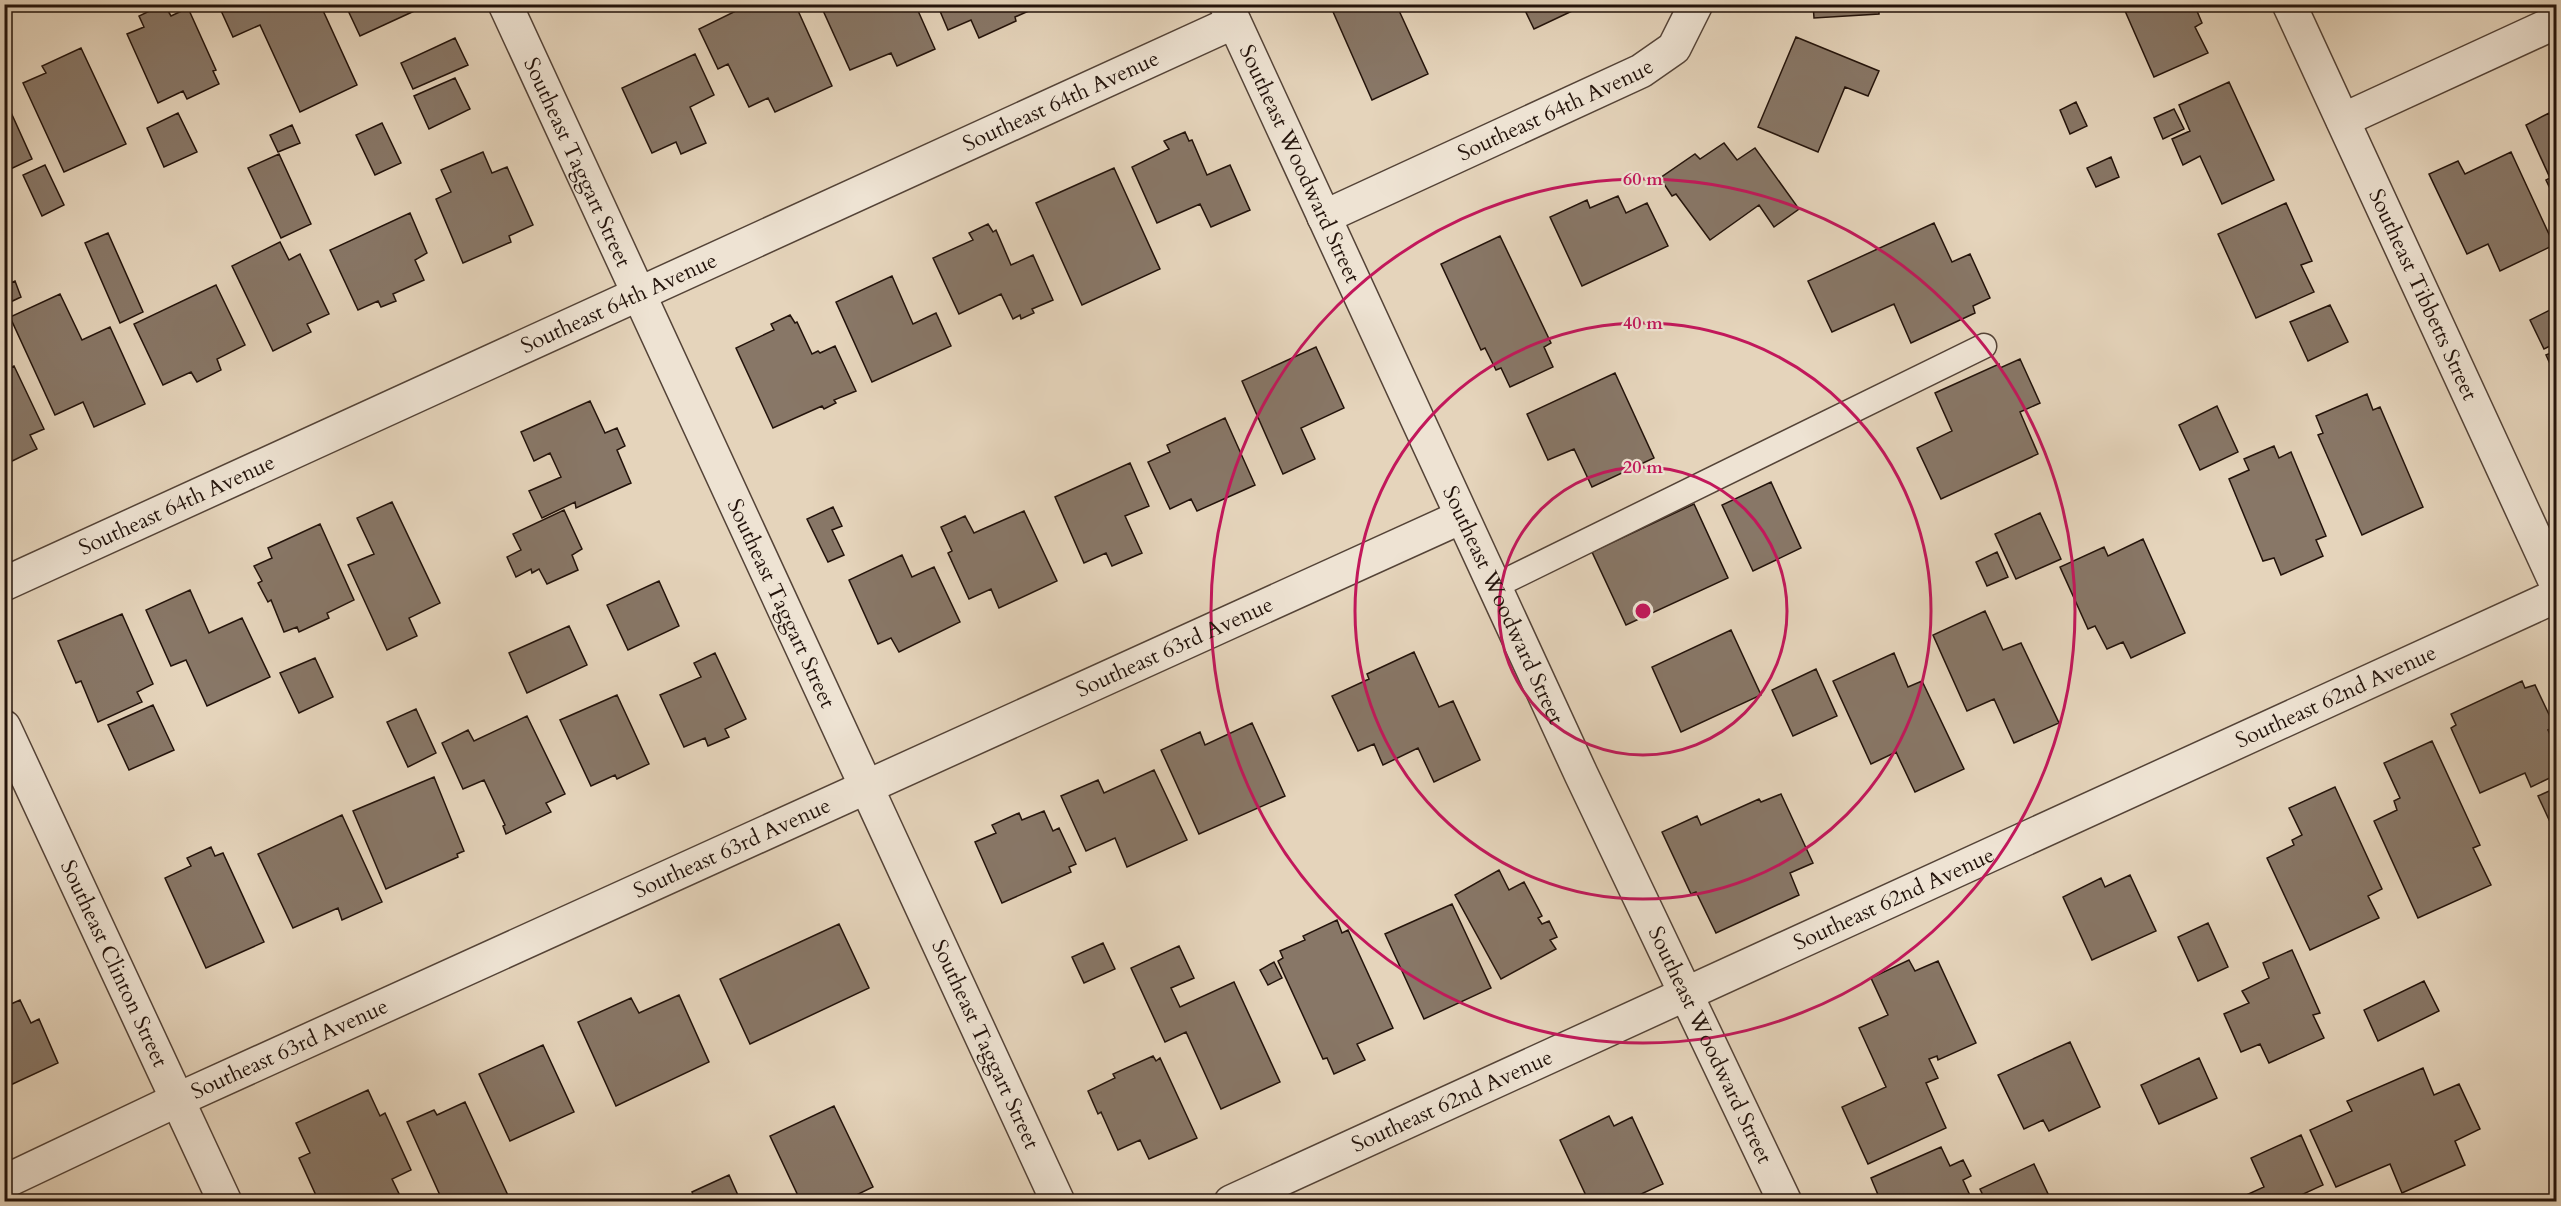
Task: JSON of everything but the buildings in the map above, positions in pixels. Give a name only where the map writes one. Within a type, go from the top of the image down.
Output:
[{"type":"street","name":"Southeast Taggart Street","points":[[504,4],[637,296],[868,787],[1058,1202]]},
{"type":"street","name":"Southeast 64th Avenue","points":[[1324,217],[1641,71],[1674,48],[1696,4]]},
{"type":"street","name":"Southeast Tibbetts Street","points":[[2289,4],[2556,583]]},
{"type":"street","name":"Southeast 64th Avenue","points":[[4,584],[637,296],[1230,14]]},
{"type":"street","name":"Southeast Woodward Street","points":[[1230,14],[1493,587],[1684,994],[1785,1202]]},
{"type":"street","points":[[2343,120],[2556,22]]},
{"type":"street","name":"Southeast 63rd Avenue","points":[[4,1182],[177,1100],[1461,517]]},
{"type":"street","name":"Southeast 62nd Avenue","points":[[1231,1202],[2556,596]]},
{"type":"street","name":"Southeast Clinton Street","points":[[4,727],[225,1202]]},
{"type":"lane","points":[[1493,587],[1984,346]]}]
